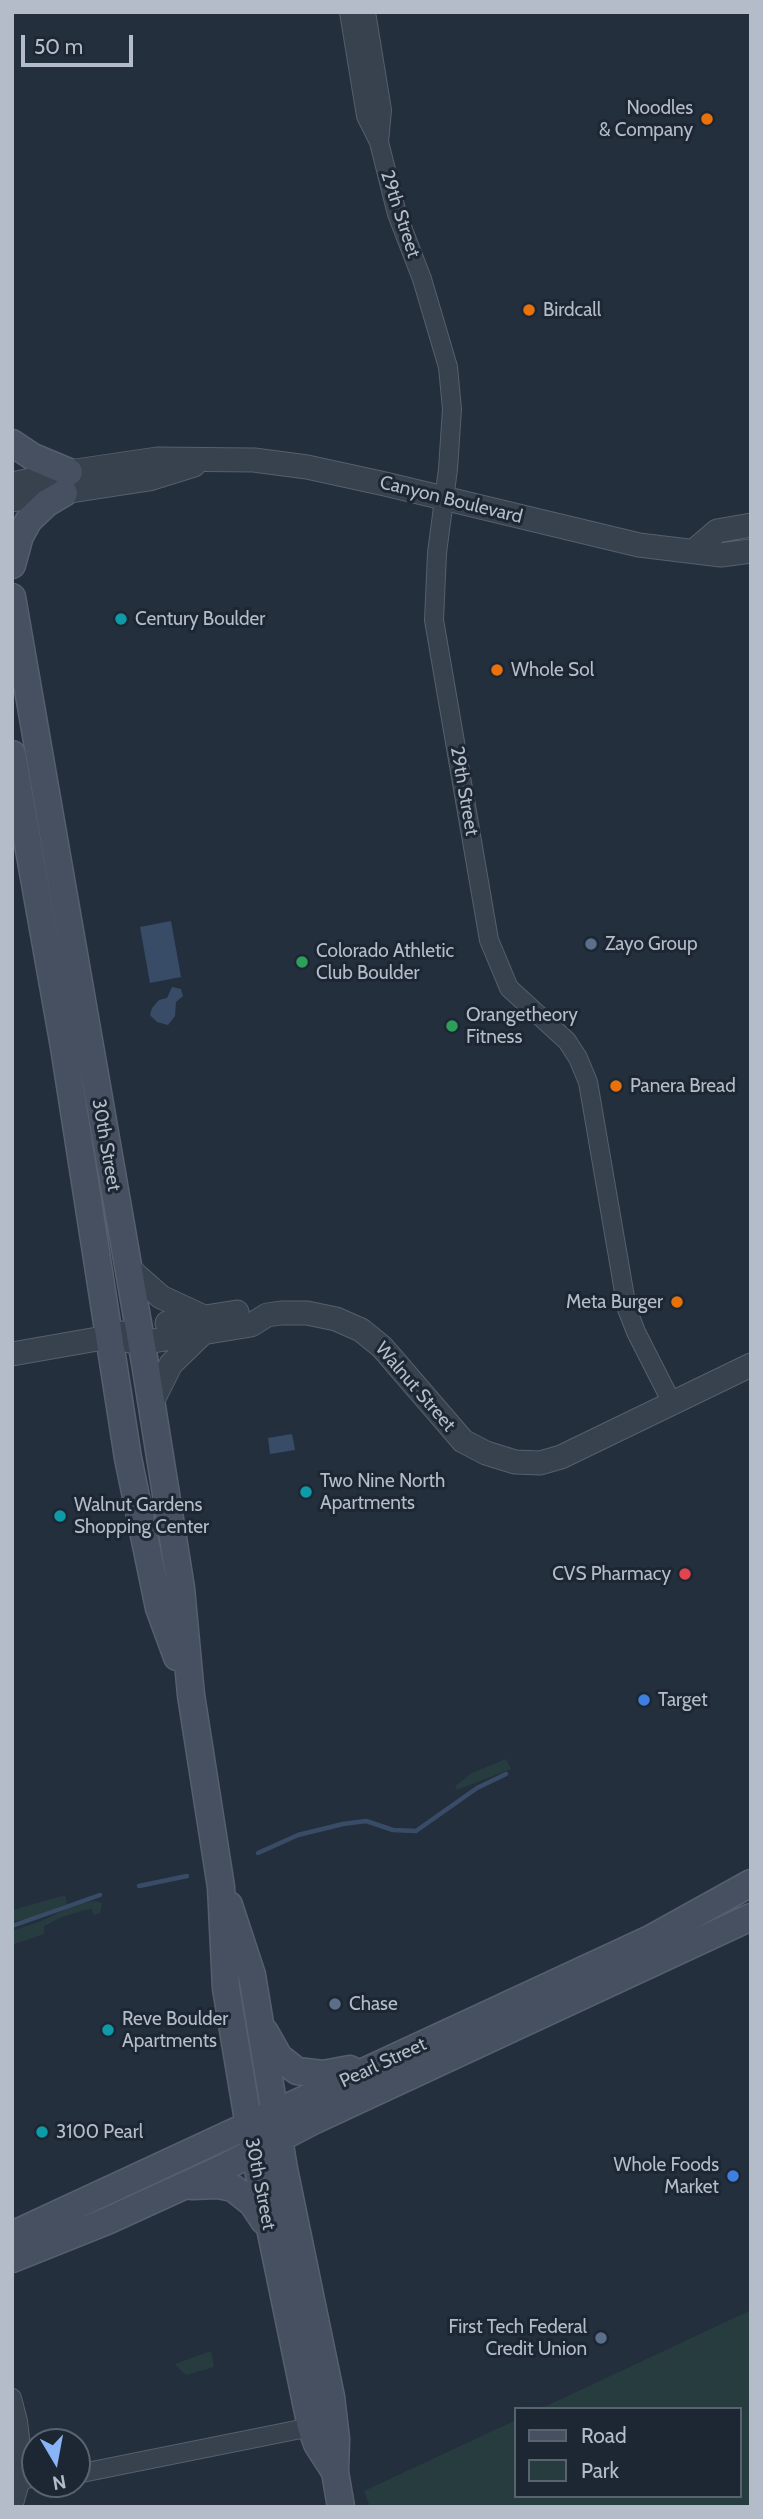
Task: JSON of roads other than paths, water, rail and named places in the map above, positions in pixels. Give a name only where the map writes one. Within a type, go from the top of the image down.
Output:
[{"type":"main road","points":[[12,443],[67,483],[29,520],[20,536],[12,565]]},
{"type":"main road","name":"30th Street","points":[[12,597],[181,1588],[191,1695],[221,1887],[226,1988],[249,2126],[312,2427],[317,2444],[335,2472]]},
{"type":"main road","name":"30th Street","points":[[12,754],[64,1047],[132,1483],[159,1608],[191,1695]]},
{"type":"main road","name":"Pearl Street","points":[[12,2259],[107,2221],[254,2153],[277,2127],[396,2057],[650,1939],[751,1884]]},
{"type":"main road","name":"30th Street","points":[[221,1887],[252,1975],[313,2320],[331,2397],[335,2472],[341,2507]]},
{"type":"main road","name":"Pearl Street","points":[[12,2235],[249,2126],[277,2127],[590,1991],[751,1917]]},
{"type":"main road","points":[[257,2015],[274,2050],[297,2071],[314,2075],[334,2073],[396,2057]]},
{"type":"main road","points":[[177,2189],[210,2184],[233,2188],[252,2203],[270,2232]]},
{"type":"street","name":"29th Street","points":[[349,12],[364,107],[379,142],[397,214],[430,305],[448,367],[452,409],[437,553],[435,620],[489,940],[509,988],[567,1041],[588,1082],[627,1309],[672,1404]]},
{"type":"street","name":"29th Street","points":[[366,12],[382,110],[379,142]]},
{"type":"street","name":"Canyon Boulevard","points":[[12,500],[157,459],[235,459],[282,463],[444,497],[639,545],[721,555],[751,551]]},
{"type":"street","name":"Canyon Boulevard","points":[[12,484],[67,483]]},
{"type":"street","points":[[695,551],[717,531],[751,525]]},
{"type":"street","points":[[128,1268],[160,1297],[204,1325],[171,1364],[151,1404]]},
{"type":"street","name":"Walnut Street","points":[[12,1354],[109,1337],[204,1325],[251,1325],[267,1315],[320,1315],[361,1330],[394,1359],[461,1439],[486,1454],[515,1462],[540,1463],[561,1457],[751,1365]]},
{"type":"street","points":[[12,2399],[21,2441]]},
{"type":"street","points":[[91,2471],[312,2427]]},
{"type":"street","points":[[13,2507],[21,2481]]},
{"type":"water","points":[[171,921],[181,977],[150,983],[140,927]]},
{"type":"water","points":[[172,987],[181,989],[183,996],[176,1002],[175,1016],[168,1025],[157,1022],[150,1015],[159,1000],[167,998]]},
{"type":"water","points":[[292,1434],[295,1450],[270,1454],[268,1438]]},
{"type":"waterway","points":[[258,1853],[298,1835],[343,1824],[366,1821],[393,1830],[416,1831],[477,1788],[506,1774]]},
{"type":"waterway","points":[[139,1886],[187,1876]]},
{"type":"waterway","points":[[12,1926],[100,1895]]},
{"type":"place","name":"Noodles & Company","points":[[707,119]]},
{"type":"place","name":"Birdcall","points":[[529,310]]},
{"type":"place","name":"Century Boulder","points":[[121,619]]},
{"type":"place","name":"Whole Sol","points":[[497,670]]},
{"type":"place","name":"Zayo Group","points":[[591,944]]},
{"type":"place","name":"Colorado Athletic Club Boulder","points":[[302,962]]},
{"type":"place","name":"Orangetheory Fitness","points":[[452,1026]]},
{"type":"place","name":"Panera Bread","points":[[616,1086]]},
{"type":"place","name":"Meta Burger","points":[[677,1302]]},
{"type":"place","name":"Two Nine North Apartments","points":[[306,1492]]},
{"type":"place","name":"Walnut Gardens Shopping Center","points":[[60,1516]]},
{"type":"place","name":"CVS Pharmacy","points":[[685,1574]]},
{"type":"place","name":"Target","points":[[644,1700]]},
{"type":"place","name":"Chase","points":[[335,2004]]},
{"type":"place","name":"Reve Boulder Apartments","points":[[108,2030]]},
{"type":"place","name":"3100 Pearl","points":[[42,2132]]},
{"type":"place","name":"Whole Foods Market","points":[[733,2176]]},
{"type":"place","name":"First Tech Federal Credit Union","points":[[601,2338]]}]
